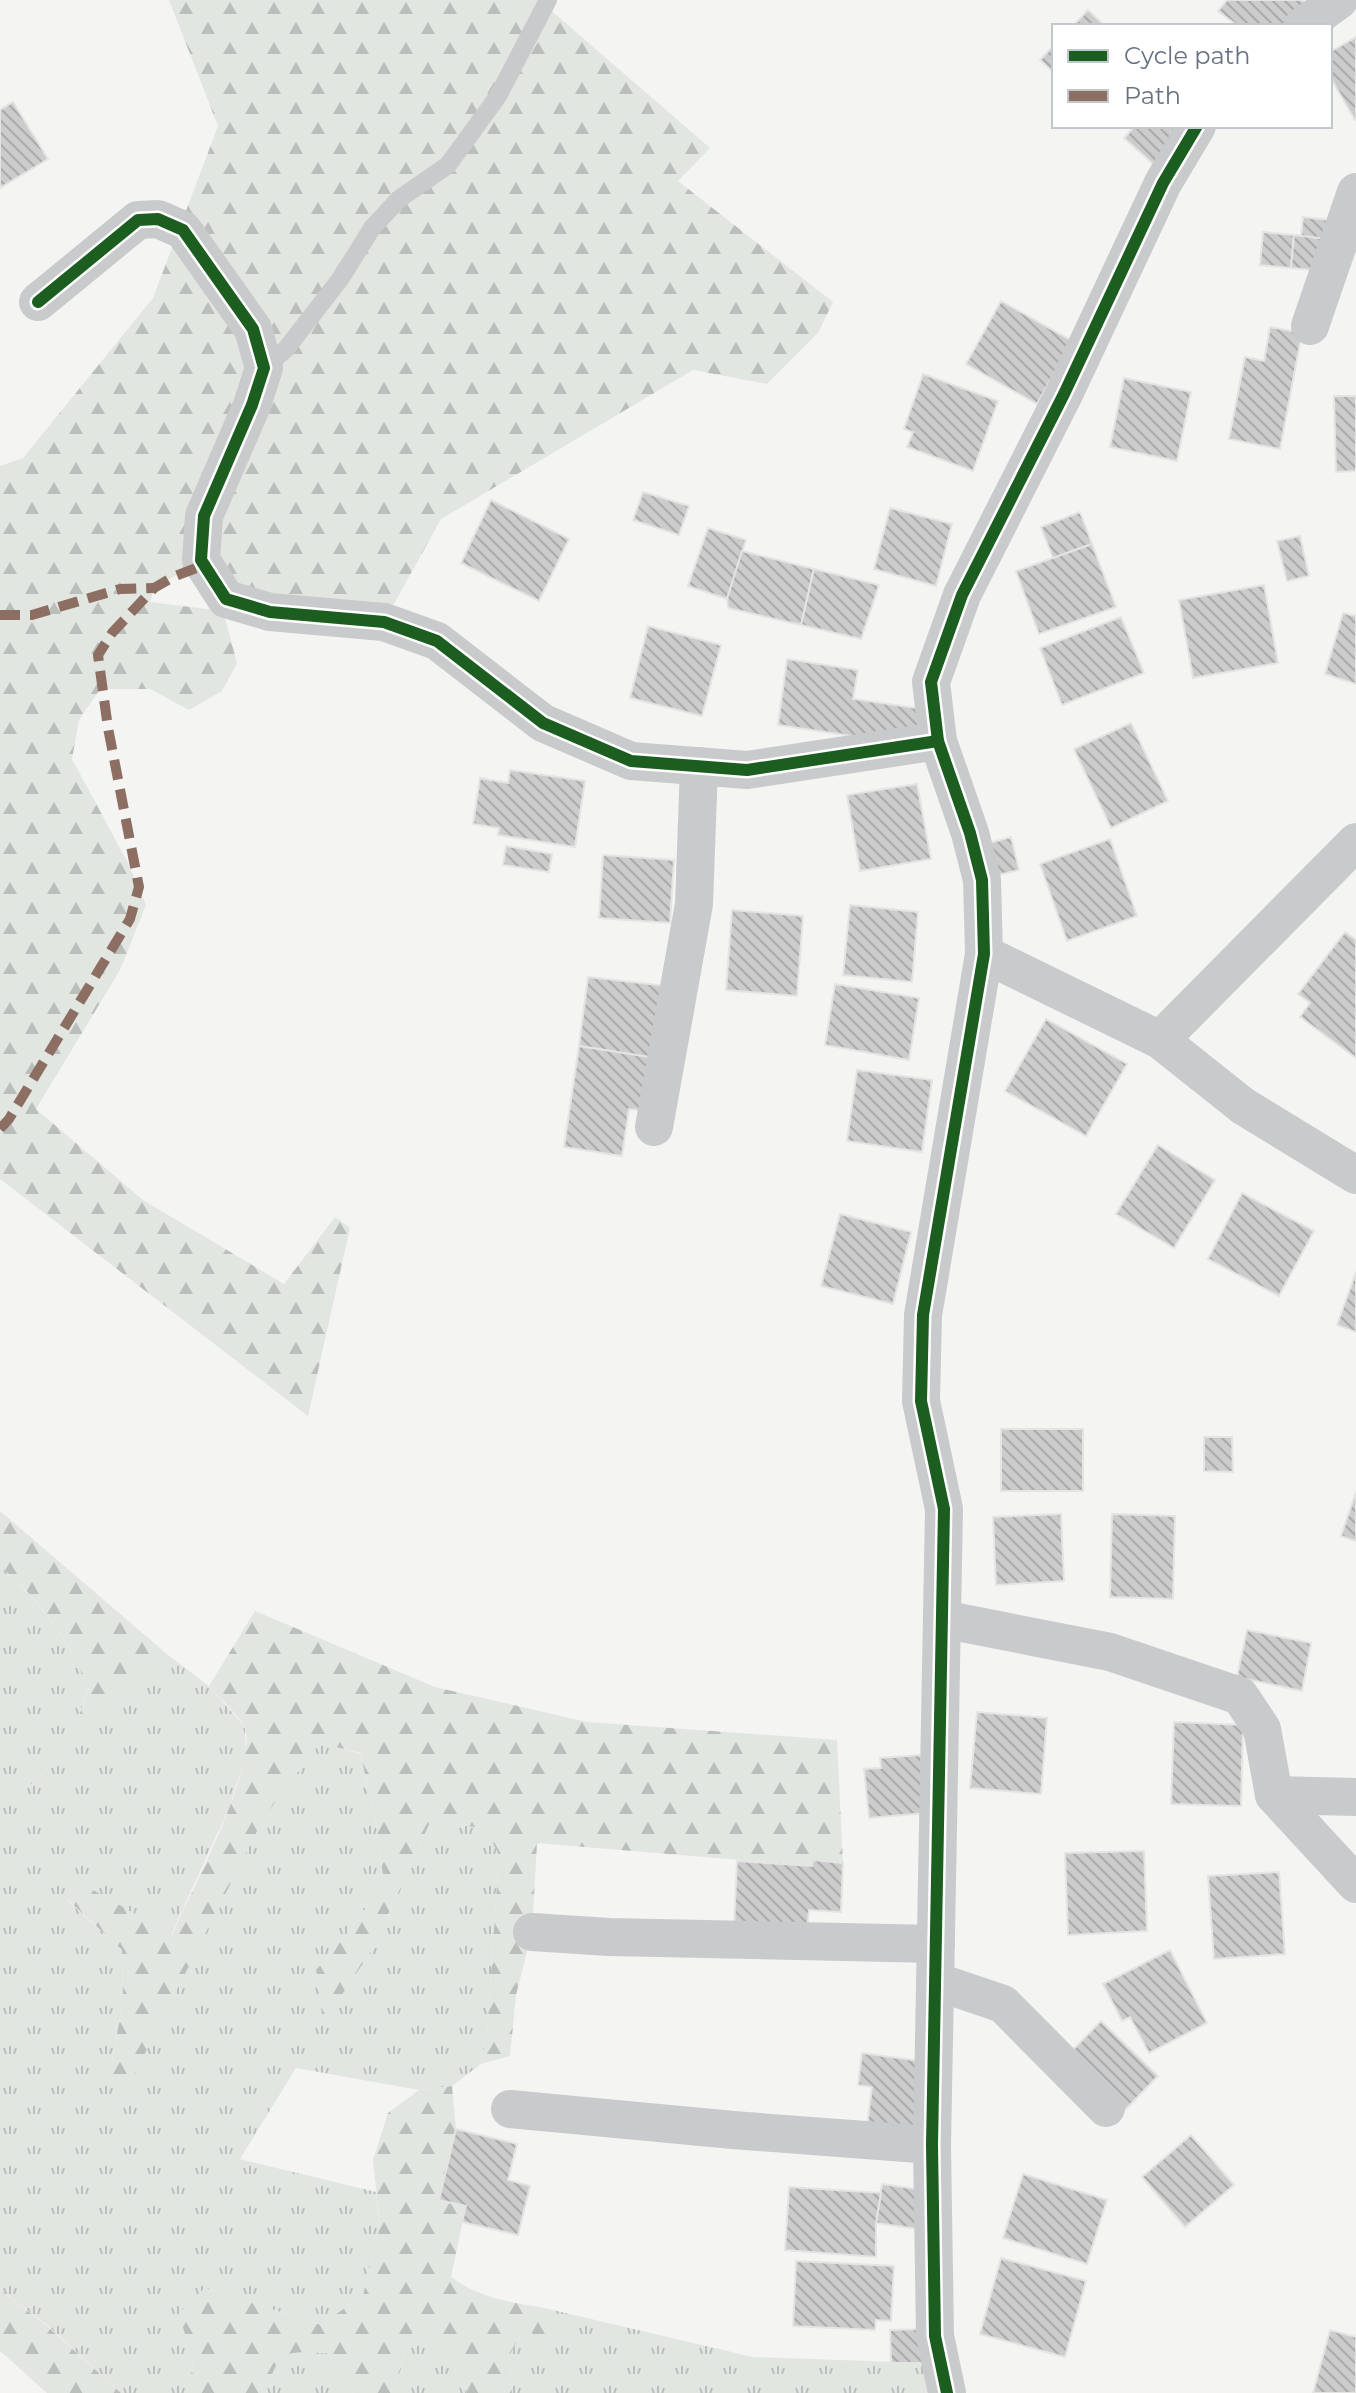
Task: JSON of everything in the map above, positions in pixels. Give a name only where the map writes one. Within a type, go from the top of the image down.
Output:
[{"type":"street","points":[[1306,24],[1339,0]]},
{"type":"street","points":[[947,2393],[935,2336],[932,2145],[944,1509],[921,1401],[923,1315],[984,954],[982,880],[970,833],[938,741],[931,682],[962,595],[1064,394],[1163,183],[1196,128]]},
{"type":"street","points":[[1310,326],[1356,192]]},
{"type":"street","points":[[38,302],[138,220],[158,219],[183,230],[253,329],[264,368],[252,405],[204,516],[201,560],[226,599],[270,612],[384,622],[437,641],[543,723],[631,761],[747,770],[938,741]]},
{"type":"street","points":[[654,1127],[694,904],[699,766]]},
{"type":"street","points":[[1160,1040],[1356,842]]},
{"type":"street","points":[[984,954],[1160,1040],[1243,1106],[1356,1175]]},
{"type":"street","points":[[942,1619],[1110,1652],[1240,1696],[1262,1729],[1274,1795],[1356,1884]]},
{"type":"street","points":[[1274,1795],[1356,1797]]},
{"type":"street","points":[[532,1932],[935,1963],[1003,2004],[1106,2108]]},
{"type":"street","points":[[510,2109],[932,2145]]},
{"type":"lane","points":[[264,368],[286,349],[323,302],[372,228],[399,199],[448,165],[498,96],[548,0]]},
{"type":"green space","points":[[169,0],[539,0],[710,148],[678,181],[833,302],[818,333],[767,384],[693,370],[441,519],[384,622],[270,612],[204,565],[173,577],[154,588],[150,602],[223,611],[237,663],[222,691],[189,710],[150,689],[100,689],[79,720],[72,759],[128,863],[146,905],[120,970],[36,1109],[143,1200],[284,1284],[335,1217],[350,1228],[308,1416],[0,1179],[0,466],[23,458],[153,298],[218,126]]},
{"type":"green space","points":[[0,1511],[168,1655],[24,1791],[12,1783],[77,1721],[89,1688],[52,1621],[29,1593],[0,1566]]},
{"type":"green space","points":[[0,1566],[52,1622],[89,1687],[77,1721],[13,1783],[24,1791],[168,1655],[209,1686],[245,1727],[246,1755],[229,1808],[171,1935],[72,1879],[68,1901],[122,1950],[123,2001],[109,2077],[128,2086],[263,1817],[320,1742],[360,1754],[375,1816],[383,1876],[361,1917],[316,1970],[323,2022],[372,1950],[431,1820],[487,1829],[499,1855],[487,2033],[481,2064],[452,2086],[419,2090],[296,2068],[240,2159],[376,2192],[380,2226],[363,2295],[321,2325],[205,2288],[180,2313],[193,2363],[188,2393],[121,2393],[47,2325],[0,2290]]},
{"type":"green space","points":[[255,1611],[435,1687],[587,1722],[837,1740],[843,1863],[813,1860],[812,1866],[537,1843],[532,1932],[516,1995],[510,2056],[481,2064],[487,2033],[499,1855],[486,1829],[431,1820],[372,1950],[323,2023],[316,1970],[361,1917],[383,1876],[375,1816],[360,1753],[320,1743],[264,1817],[128,2087],[109,2077],[123,2001],[122,1950],[68,1900],[72,1878],[172,1935],[220,1831],[241,1772],[246,1747],[245,1728],[209,1686]]},
{"type":"green space","points":[[452,2086],[456,2129],[439,2199],[466,2206],[451,2277],[482,2294],[540,2307],[553,2341],[523,2330],[509,2356],[512,2393],[467,2393],[456,2369],[436,2344],[413,2332],[391,2393],[353,2393],[328,2353],[301,2352],[279,2360],[266,2393],[188,2393],[193,2363],[179,2313],[205,2288],[321,2325],[363,2295],[380,2226],[373,2160],[388,2113],[419,2090]]},
{"type":"green space","points":[[0,2290],[46,2325],[121,2393],[47,2393],[0,2351]]},
{"type":"green space","points":[[540,2307],[753,2357],[924,2363],[927,2393],[512,2393],[509,2356],[523,2330],[552,2340]]},
{"type":"green space","points":[[413,2332],[436,2344],[456,2369],[467,2393],[391,2393]]},
{"type":"green space","points":[[292,2351],[328,2353],[353,2393],[266,2393],[275,2363]]},
{"type":"building","points":[[1227,0],[1301,0],[1306,3],[1290,24],[1235,24],[1218,11]]},
{"type":"building","points":[[1088,10],[1103,24],[1075,24]]},
{"type":"building","points":[[1356,37],[1355,120],[1332,80],[1332,51]]},
{"type":"building","points":[[1052,47],[1052,71],[1040,60]]},
{"type":"building","points":[[13,102],[48,159],[0,188],[0,110]]},
{"type":"building","points":[[1133,128],[1206,128],[1169,178],[1124,138]]},
{"type":"building","points":[[1303,217],[1329,220],[1327,239],[1301,237]]},
{"type":"building","points":[[1263,232],[1294,235],[1291,268],[1260,265]]},
{"type":"building","points":[[1294,235],[1327,239],[1324,271],[1291,268]]},
{"type":"building","points":[[1001,301],[1072,341],[1037,404],[966,364]]},
{"type":"building","points":[[1270,327],[1302,333],[1280,449],[1229,439],[1245,357],[1264,361]]},
{"type":"building","points":[[923,374],[998,401],[973,471],[907,447],[913,432],[904,429]]},
{"type":"building","points":[[1124,378],[1191,392],[1177,461],[1110,447]]},
{"type":"building","points":[[1334,396],[1356,396],[1356,471],[1336,472]]},
{"type":"building","points":[[643,492],[689,506],[679,535],[633,520]]},
{"type":"building","points":[[491,500],[569,539],[539,601],[461,563]]},
{"type":"building","points":[[890,508],[952,524],[936,586],[874,569]]},
{"type":"building","points":[[1080,512],[1092,544],[1053,558],[1041,527]]},
{"type":"building","points":[[708,528],[746,540],[727,599],[688,586]]},
{"type":"building","points":[[1300,536],[1309,576],[1287,581],[1277,541]]},
{"type":"building","points":[[1092,544],[1116,607],[1039,634],[1016,571]]},
{"type":"building","points":[[742,551],[814,569],[801,625],[728,608],[727,599]]},
{"type":"building","points":[[814,569],[879,585],[861,639],[801,625]]},
{"type":"building","points":[[1264,585],[1278,663],[1193,678],[1179,600]]},
{"type":"building","points":[[1343,613],[1356,616],[1356,684],[1325,674]]},
{"type":"building","points":[[1121,617],[1144,673],[1062,705],[1040,648]]},
{"type":"building","points":[[648,626],[721,645],[702,716],[630,698]]},
{"type":"building","points":[[787,659],[858,670],[853,699],[930,710],[926,733],[886,741],[778,725]]},
{"type":"building","points":[[1131,723],[1168,801],[1111,828],[1074,749]]},
{"type":"building","points":[[510,770],[585,781],[575,847],[498,835],[499,828],[473,824],[480,778],[508,783]]},
{"type":"building","points":[[917,784],[931,859],[860,871],[847,795]]},
{"type":"building","points":[[1011,837],[1019,870],[994,876],[986,844]]},
{"type":"building","points":[[1110,839],[1137,916],[1067,941],[1040,864]]},
{"type":"building","points":[[506,846],[552,854],[549,872],[503,865]]},
{"type":"building","points":[[603,855],[674,860],[670,923],[599,918]]},
{"type":"building","points":[[850,905],[918,912],[912,982],[843,975]]},
{"type":"building","points":[[732,910],[803,916],[797,996],[726,990]]},
{"type":"building","points":[[1345,932],[1356,940],[1356,1058],[1300,1017],[1310,1003],[1298,994]]},
{"type":"building","points":[[588,977],[667,986],[655,1058],[579,1046]]},
{"type":"building","points":[[835,984],[919,998],[909,1060],[825,1045]]},
{"type":"building","points":[[1046,1019],[1127,1064],[1086,1136],[1005,1091]]},
{"type":"building","points":[[579,1046],[655,1058],[647,1111],[629,1109],[622,1156],[564,1147]]},
{"type":"building","points":[[857,1070],[932,1080],[922,1152],[847,1141]]},
{"type":"building","points":[[1158,1145],[1215,1180],[1174,1248],[1116,1214]]},
{"type":"building","points":[[1242,1193],[1314,1231],[1279,1296],[1208,1259]]},
{"type":"building","points":[[840,1214],[911,1232],[893,1304],[821,1286]]},
{"type":"building","points":[[1356,1272],[1356,1332],[1337,1325]]},
{"type":"building","points":[[1001,1429],[1083,1429],[1083,1491],[1001,1491]]},
{"type":"building","points":[[1204,1437],[1232,1437],[1233,1472],[1204,1471]]},
{"type":"building","points":[[1356,1492],[1356,1541],[1341,1536]]},
{"type":"building","points":[[1061,1514],[1064,1581],[996,1585],[993,1517]]},
{"type":"building","points":[[1112,1514],[1175,1516],[1173,1599],[1110,1597]]},
{"type":"building","points":[[1247,1630],[1311,1643],[1302,1691],[1237,1677]]},
{"type":"building","points":[[977,1712],[1047,1718],[1041,1794],[970,1788]]},
{"type":"building","points":[[1174,1722],[1243,1725],[1241,1806],[1171,1804]]},
{"type":"building","points":[[921,1755],[926,1813],[869,1818],[864,1769],[881,1768],[880,1758]]},
{"type":"building","points":[[1144,1851],[1147,1931],[1068,1935],[1065,1853]]},
{"type":"building","points":[[813,1860],[843,1863],[841,1912],[809,1910],[807,1931],[734,1927],[737,1861],[812,1866]]},
{"type":"building","points":[[1279,1872],[1285,1954],[1214,1959],[1208,1876]]},
{"type":"building","points":[[1170,1950],[1207,2023],[1149,2053],[1130,2017],[1122,2021],[1103,1984]]},
{"type":"building","points":[[1101,2021],[1158,2076],[1124,2111],[1067,2056]]},
{"type":"building","points":[[862,2053],[928,2062],[917,2133],[867,2126],[872,2087],[858,2085]]},
{"type":"building","points":[[456,2129],[517,2144],[508,2180],[530,2186],[518,2235],[462,2222],[466,2206],[439,2200]]},
{"type":"building","points":[[1191,2135],[1234,2185],[1185,2227],[1142,2177]]},
{"type":"building","points":[[1023,2174],[1107,2200],[1087,2264],[1003,2238]]},
{"type":"building","points":[[882,2184],[924,2190],[918,2229],[876,2223]]},
{"type":"building","points":[[789,2187],[881,2193],[876,2223],[876,2257],[785,2250]]},
{"type":"building","points":[[1001,2258],[1086,2281],[1065,2357],[980,2334]]},
{"type":"building","points":[[796,2261],[894,2266],[891,2321],[876,2320],[875,2330],[793,2326]]},
{"type":"building","points":[[924,2329],[924,2363],[891,2363],[890,2330]]},
{"type":"building","points":[[1330,2330],[1356,2337],[1356,2393],[1313,2393]]},
{"type":"marked path","points":[[0,1129],[130,919],[139,887],[108,728],[98,655],[112,633],[154,588],[204,565]]},
{"type":"marked path","points":[[0,615],[32,615],[120,589],[154,588]]},
{"type":"cycle path","points":[[947,2393],[935,2336],[932,2145],[944,1509],[921,1401],[923,1315],[984,954],[982,880],[970,833],[938,741],[931,682],[962,595],[1064,394],[1163,183],[1196,128]]},
{"type":"cycle path","points":[[38,302],[138,220],[158,219],[183,230],[253,329],[264,368],[252,405],[204,516],[201,560],[226,599],[270,612],[384,622],[437,641],[543,723],[631,761],[747,770],[938,741]]}]
